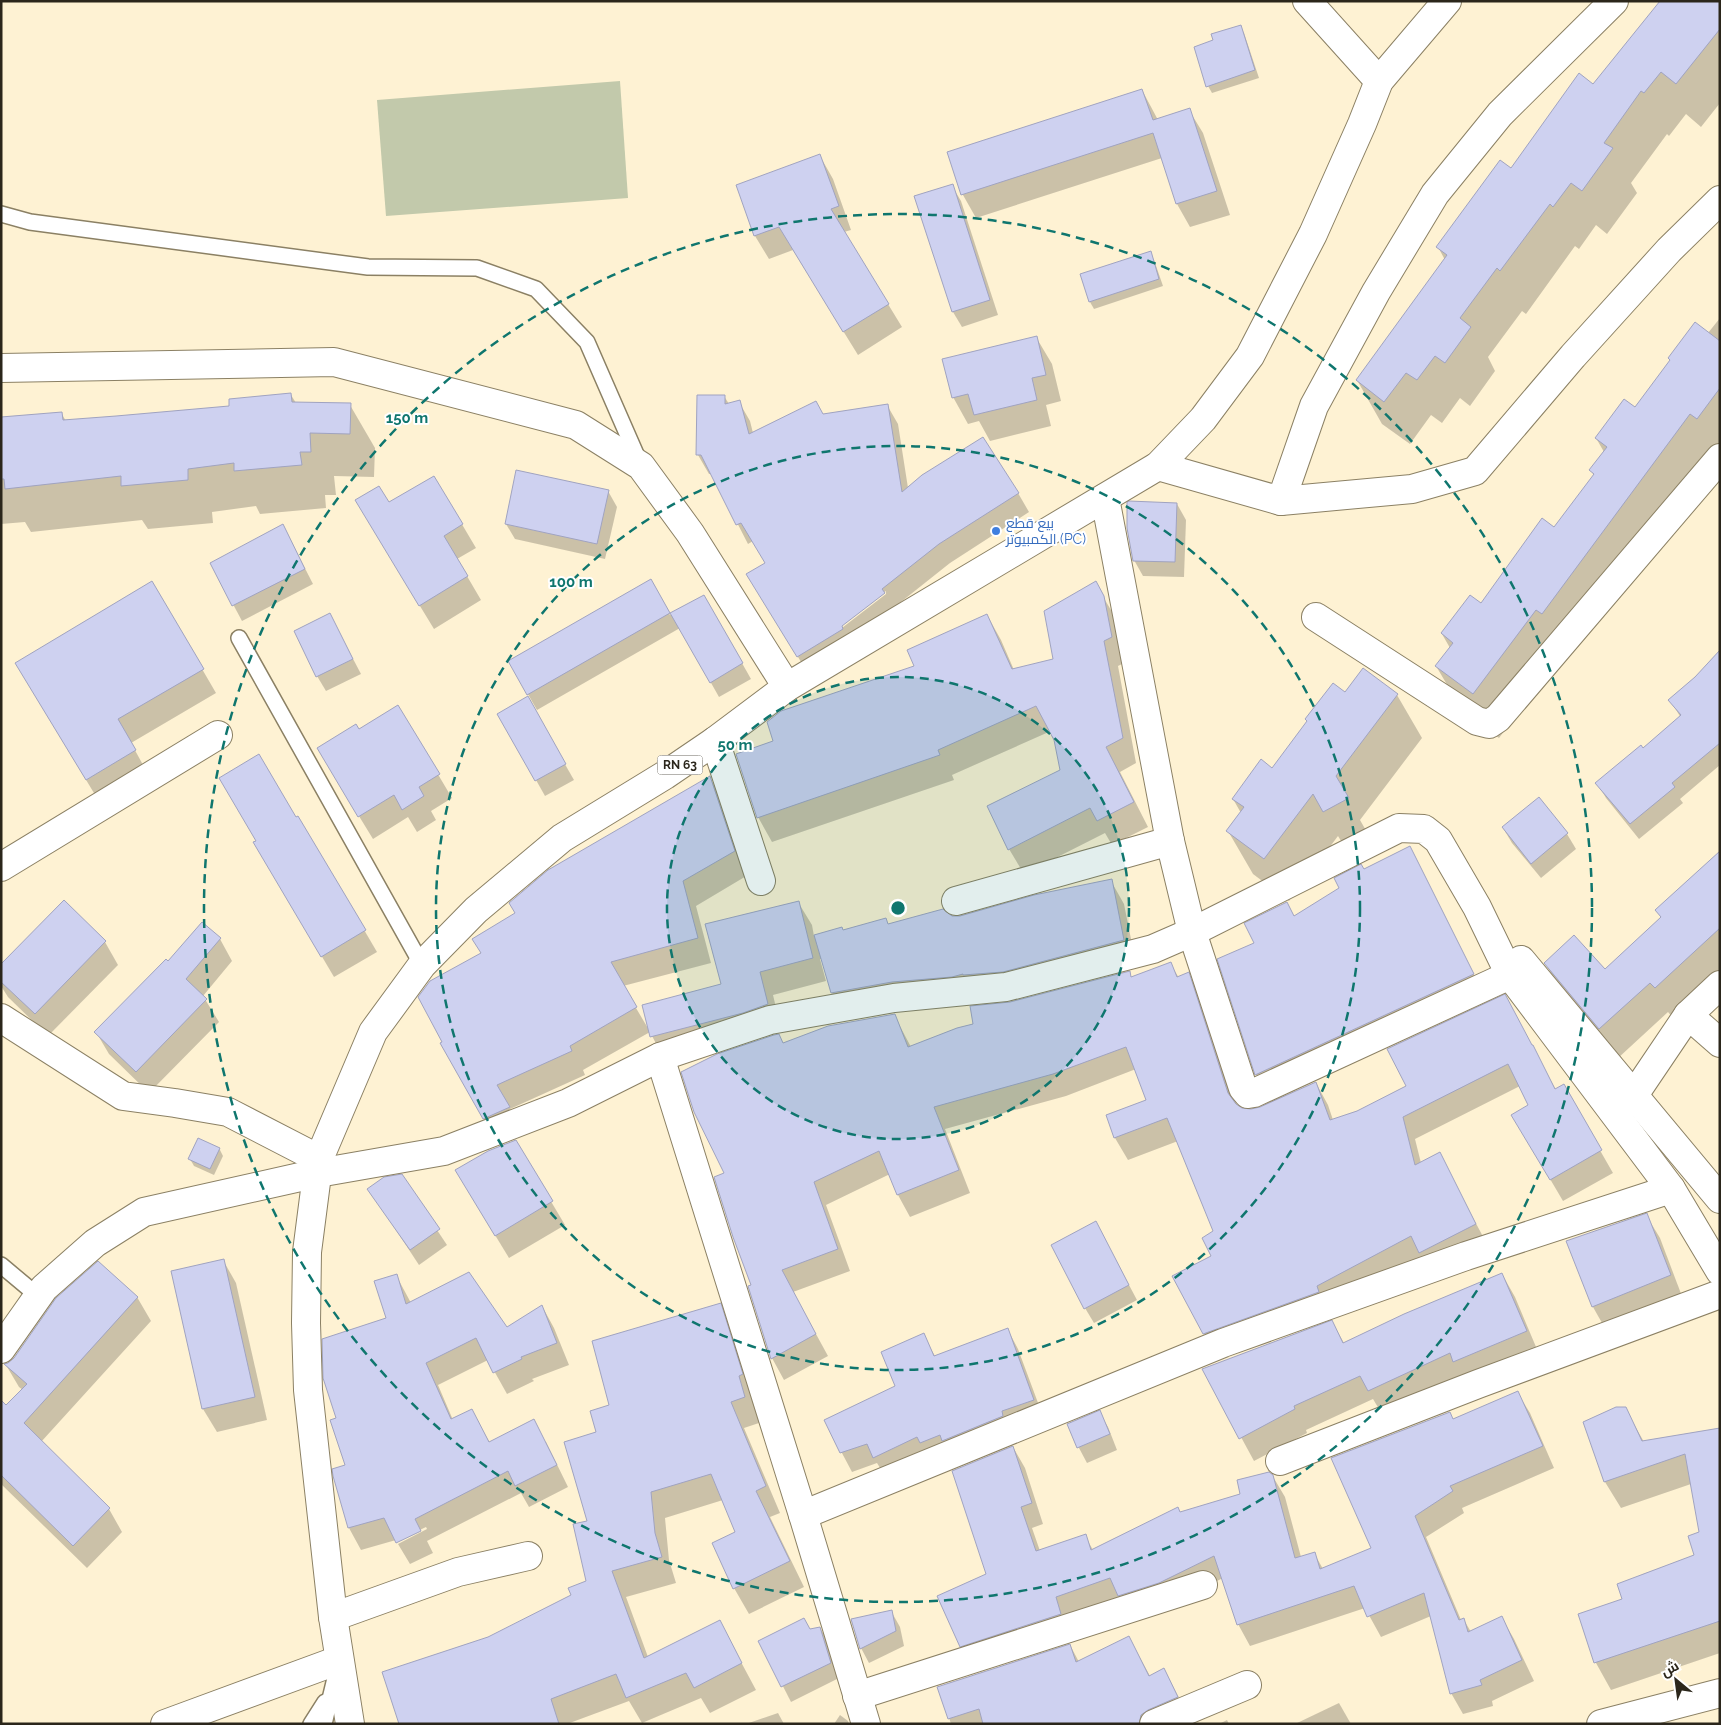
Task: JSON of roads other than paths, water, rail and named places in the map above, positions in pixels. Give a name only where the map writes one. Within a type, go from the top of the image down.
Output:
[{"type":"street","points":[[1307,1],[1379,81]]},
{"type":"street","name":"RN 63","points":[[350,1724],[332,1617],[308,1390],[306,1323],[307,1252],[319,1166],[373,1032],[422,965],[476,910],[562,838],[665,775],[788,688],[1158,466],[1203,418],[1250,356],[1313,234],[1379,81],[1447,1]]},
{"type":"street","points":[[1281,501],[1314,406],[1376,292],[1435,194],[1500,114],[1614,1]]},
{"type":"street","points":[[1158,466],[1281,501],[1412,489],[1475,471],[1573,356],[1669,250],[1720,200]]},
{"type":"street","points":[[1,368],[334,362],[576,424],[641,466],[690,533],[788,688]]},
{"type":"street","points":[[1316,617],[1477,721],[1488,724],[1498,718],[1720,458]]},
{"type":"street","points":[[1105,498],[1170,841],[1192,932],[1243,1088],[1248,1094],[1263,1089],[1510,975]]},
{"type":"street","points":[[1,867],[218,734]]},
{"type":"street","points":[[715,741],[761,881]]},
{"type":"street","points":[[1,1349],[44,1288],[95,1243],[144,1212],[319,1166],[444,1151],[568,1103],[660,1057],[770,1020],[894,998],[1006,987],[1153,949],[1192,932],[1399,828],[1424,829],[1438,840],[1477,907],[1510,975],[1671,1189],[1720,1271]]},
{"type":"street","points":[[956,901],[1170,841]]},
{"type":"street","points":[[1477,907],[1720,1198]]},
{"type":"street","points":[[1634,1095],[1688,1015],[1720,985]]},
{"type":"street","points":[[1688,1015],[1720,1043]]},
{"type":"street","points":[[1,1018],[123,1096],[228,1112],[319,1166]]},
{"type":"street","points":[[660,1057],[866,1724]]},
{"type":"street","points":[[803,1515],[1223,1343],[1466,1256],[1671,1189]]},
{"type":"street","points":[[1280,1461],[1478,1384],[1720,1294]]},
{"type":"street","points":[[332,1617],[458,1572],[528,1556]]},
{"type":"street","points":[[857,1696],[1203,1585]]},
{"type":"street","points":[[164,1724],[340,1660]]},
{"type":"street","points":[[1154,1724],[1247,1685]]},
{"type":"street","points":[[1601,1724],[1720,1693]]},
{"type":"lane","points":[[1,214],[30,222],[368,266],[478,268],[536,289],[587,342],[641,466]]},
{"type":"lane","points":[[239,638],[422,965]]},
{"type":"lane","points":[[1,1265],[38,1296]]},
{"type":"lane","points":[[324,1724],[340,1660]]},
{"type":"lane","points":[[311,1724],[332,1692]]},
{"type":"place","name":"بيع قطع الكمبيوتر (PC)","points":[[996,531]]}]
